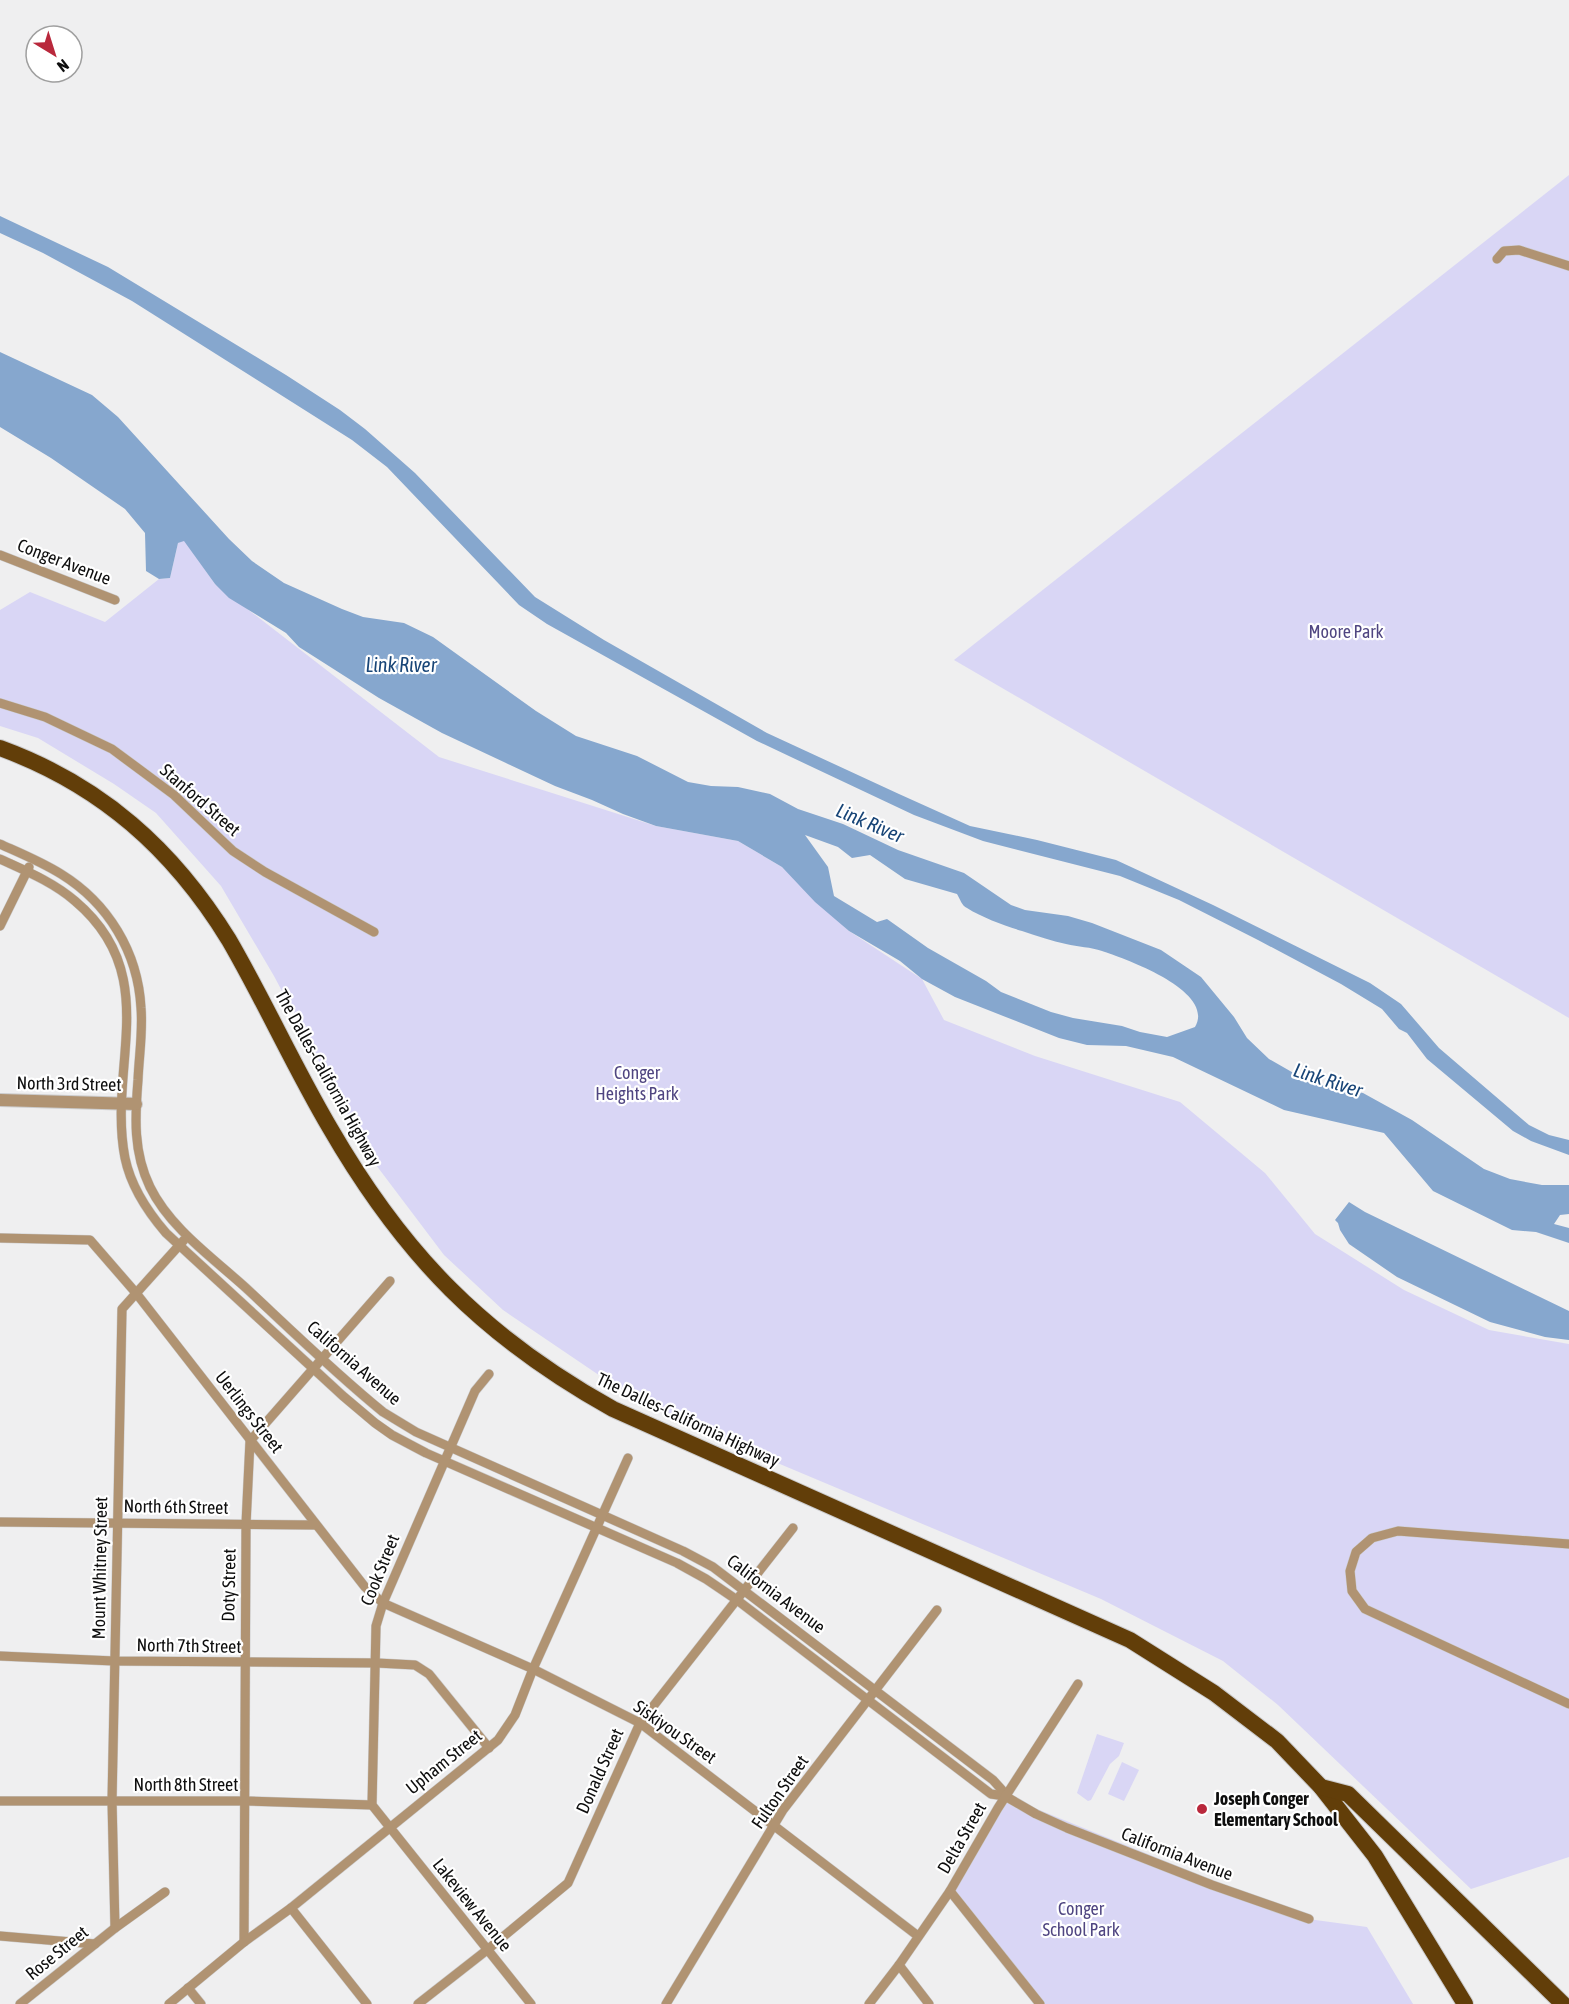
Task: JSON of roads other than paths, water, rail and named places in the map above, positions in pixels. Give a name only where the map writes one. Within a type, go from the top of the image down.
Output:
[{"type":"highway","name":"The Dalles-California Highway","points":[[0,748],[66,777],[110,805],[151,840],[184,877],[216,918],[329,1127],[372,1195],[426,1265],[458,1298],[499,1334],[555,1374],[613,1409],[1130,1640],[1214,1693],[1268,1734],[1321,1787],[1375,1856],[1465,2004]]},
{"type":"highway","points":[[1321,1787],[1348,1794],[1563,2004]]},
{"type":"street","points":[[1497,259],[1504,251],[1519,250],[1569,266]]},
{"type":"street","name":"Conger Avenue","points":[[0,555],[115,600]]},
{"type":"street","name":"Stanford Street","points":[[0,703],[45,717],[111,749],[174,795],[234,851],[265,872],[374,932]]},
{"type":"street","name":"California Avenue","points":[[0,844],[72,881],[96,901],[115,925],[128,950],[142,1010],[136,1139],[144,1173],[158,1201],[188,1235],[383,1412],[416,1432],[698,1558],[729,1577],[993,1780],[1005,1796]]},
{"type":"street","name":"California Avenue","points":[[0,859],[52,884],[76,901],[104,933],[115,955],[124,984],[128,1010],[122,1141],[131,1178],[147,1209],[161,1227],[180,1245],[375,1423],[410,1445],[692,1571],[737,1600],[985,1791],[1005,1796],[1067,1828],[1212,1885],[1309,1919]]},
{"type":"street","points":[[0,926],[33,859]]},
{"type":"street","name":"North 3rd Street","points":[[0,1100],[136,1104]]},
{"type":"street","name":"Mount Whitney Street","points":[[115,1928],[112,1801],[122,1309],[188,1235]]},
{"type":"street","name":"Uerlings Street","points":[[0,1238],[90,1240],[135,1293],[364,1587],[382,1603]]},
{"type":"street","points":[[250,1441],[390,1281]]},
{"type":"street","name":"Cook Street","points":[[372,1805],[377,1663],[376,1626],[382,1603],[475,1390],[489,1374]]},
{"type":"street","name":"Doty Street","points":[[244,1942],[246,1524],[250,1441]]},
{"type":"street","name":"Upham Street","points":[[169,2004],[498,1740],[515,1715],[533,1669],[628,1458]]},
{"type":"street","name":"North 6th Street","points":[[0,1522],[315,1525]]},
{"type":"street","name":"Donald Street","points":[[418,2004],[568,1883],[640,1723],[793,1528]]},
{"type":"street","points":[[1569,1544],[1398,1531],[1372,1538],[1356,1552],[1350,1571],[1352,1591],[1365,1609],[1569,1704]]},
{"type":"street","name":"Siskiyou Street","points":[[382,1603],[533,1669],[640,1723],[918,1936]]},
{"type":"street","name":"Fulton Street","points":[[666,2004],[774,1826],[937,1610]]},
{"type":"street","name":"North 7th Street","points":[[0,1656],[114,1661],[377,1663]]},
{"type":"street","points":[[377,1663],[416,1665],[429,1674],[489,1748]]},
{"type":"street","name":"Delta Street","points":[[869,2004],[950,1891],[1005,1796],[1078,1684]]},
{"type":"street","name":"North 8th Street","points":[[0,1801],[246,1801],[372,1805]]},
{"type":"street","points":[[372,1805],[388,1827]]},
{"type":"street","name":"Lakeview Avenue","points":[[388,1827],[531,2004]]},
{"type":"street","points":[[950,1891],[1040,2004]]},
{"type":"street","name":"Rose Street","points":[[20,2004],[115,1928],[165,1892]]},
{"type":"street","points":[[291,1908],[367,2004]]},
{"type":"street","points":[[0,1936],[95,1944]]},
{"type":"street","points":[[899,1965],[929,2004]]},
{"type":"street","points":[[188,1988],[201,2004]]},
{"type":"water","points":[[0,216],[108,267],[340,410],[415,473],[535,597],[604,640],[767,733],[970,826],[1116,860],[1370,983],[1401,1004],[1439,1048],[1529,1125],[1549,1135],[1569,1140],[1569,1155],[1531,1141],[1513,1131],[1427,1059],[1407,1033],[1399,1029],[1382,1009],[1341,984],[1258,940],[1179,900],[1120,876],[983,841],[914,815],[757,741],[547,624],[519,605],[387,467],[352,440],[132,301],[43,253],[0,233]]},
{"type":"water","name":"Link River","points":[[0,352],[92,395],[118,417],[229,539],[252,561],[284,583],[363,617],[404,623],[433,637],[536,711],[576,736],[637,756],[688,782],[738,787],[770,794],[798,809],[843,824],[898,850],[964,873],[1011,905],[1025,910],[1068,916],[1092,923],[1161,950],[1201,977],[1234,1017],[1247,1038],[1269,1059],[1311,1083],[1363,1093],[1412,1120],[1484,1169],[1510,1179],[1542,1185],[1569,1185],[1569,1214],[1560,1215],[1554,1224],[1569,1228],[1569,1243],[1536,1232],[1512,1230],[1433,1191],[1384,1133],[1284,1110],[1173,1057],[1126,1046],[1087,1045],[1059,1038],[955,997],[922,979],[900,961],[849,931],[815,902],[782,867],[738,841],[656,826],[623,814],[555,786],[442,733],[379,698],[299,647],[286,633],[229,598],[215,584],[184,541],[178,543],[170,578],[159,579],[146,571],[145,533],[125,509],[51,458],[0,427]],"holes":[[[805,835],[838,847],[852,858],[870,855],[905,879],[957,894],[965,907],[994,921],[1055,941],[1098,950],[1148,969],[1181,989],[1193,1001],[1198,1014],[1195,1027],[1167,1037],[1122,1026],[1073,1018],[1051,1012],[1001,992],[928,948],[887,919],[877,922],[834,896],[828,867]]]},
{"type":"water","points":[[1349,1202],[1365,1212],[1569,1311],[1569,1340],[1545,1337],[1490,1322],[1397,1277],[1349,1244],[1340,1230],[1335,1220]]},
{"type":"place","name":"Joseph Conger Elementary School","points":[[1202,1809]]},
{"type":"park label","name":"Moore Park","points":[[1346,632]]},
{"type":"park label","name":"Conger Heights Park","points":[[637,1083]]},
{"type":"park label","name":"Conger School Park","points":[[1081,1919]]}]
